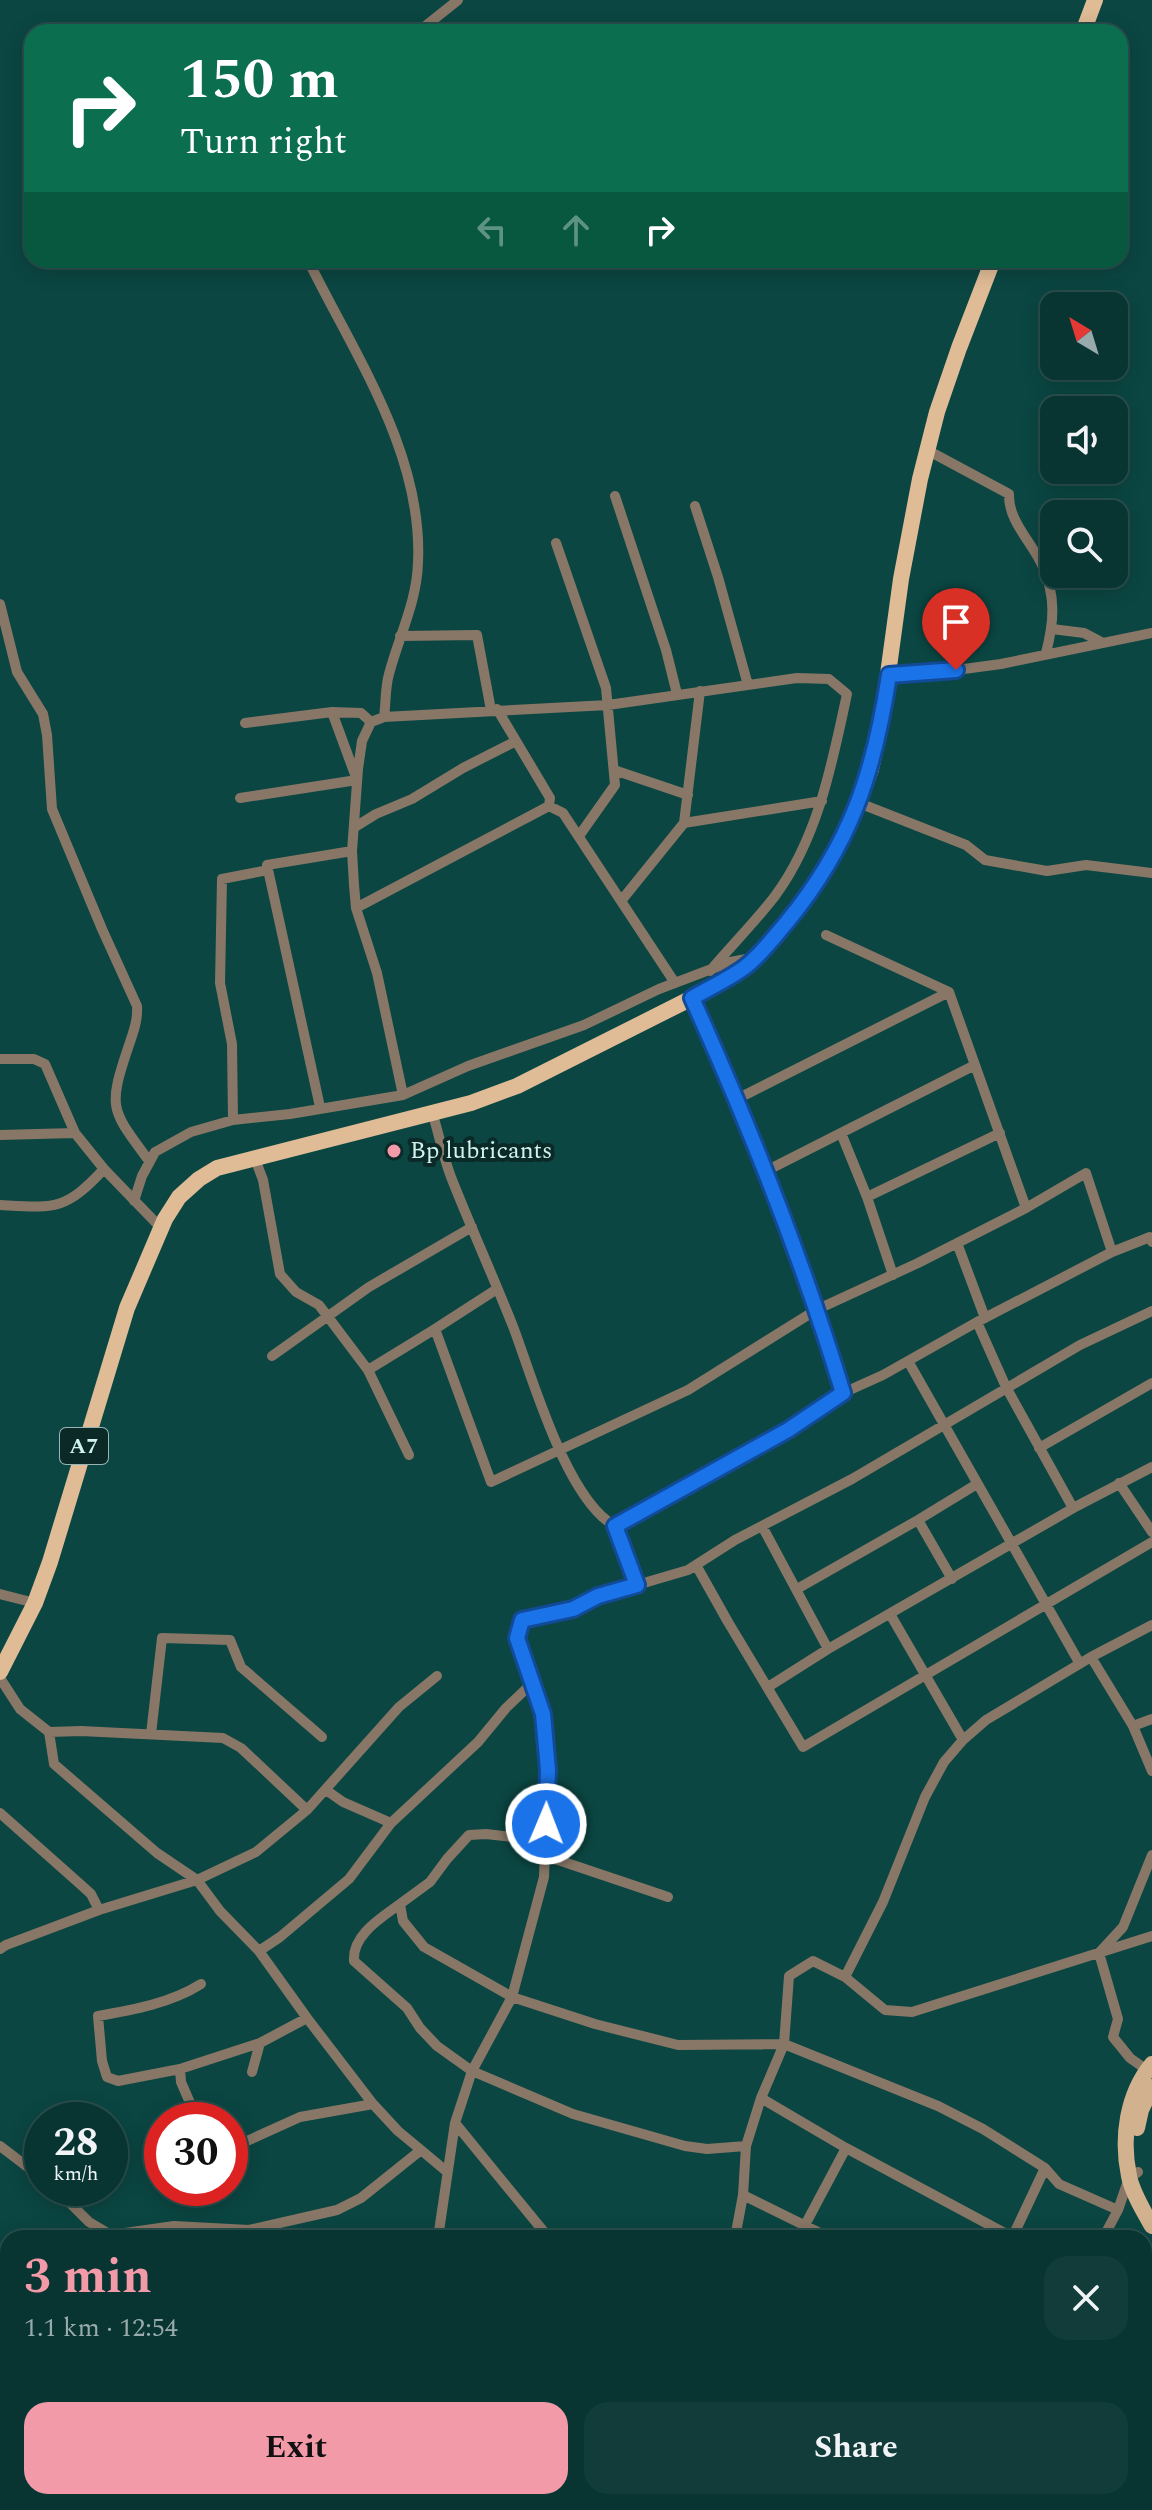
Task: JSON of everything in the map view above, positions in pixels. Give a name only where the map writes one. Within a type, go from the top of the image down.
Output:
[{"type":"highway","points":[[1086,24],[1095,0]]},
{"type":"highway","name":"A7","points":[[0,1672],[35,1603],[50,1562],[127,1308],[163,1223],[179,1197],[217,1168],[254,1156],[471,1103],[517,1086],[692,998],[746,966],[803,902],[844,835],[871,769],[889,675],[901,579],[927,450],[959,348],[990,268]]},
{"type":"main road","points":[[1149,2067],[1130,2137],[1134,2175],[1152,2226]]},
{"type":"main road","points":[[1136,2108],[1152,2087]]},
{"type":"main road","points":[[1134,2175],[1152,2203]]},
{"type":"street","points":[[428,24],[458,0]]},
{"type":"street","points":[[312,268],[390,424],[418,511],[414,598],[388,679],[384,717]]},
{"type":"street","points":[[927,450],[1009,494],[1009,503],[1024,538],[1042,565],[1054,601],[1046,653]]},
{"type":"street","points":[[615,496],[666,650],[677,694]]},
{"type":"street","points":[[695,506],[748,685]]},
{"type":"street","points":[[556,543],[606,688],[614,770],[615,785],[579,836]]},
{"type":"street","points":[[0,604],[17,672],[43,714],[52,809],[137,1006],[138,1018],[114,1091],[115,1107],[120,1122],[149,1161]]},
{"type":"street","points":[[1052,629],[1084,633],[1101,642]]},
{"type":"street","points":[[889,675],[934,673],[1001,664],[1152,633]]},
{"type":"street","points":[[400,636],[477,635],[494,710],[550,798],[549,806]]},
{"type":"street","points":[[403,1095],[377,973],[356,908],[352,851],[357,780],[362,741],[371,722],[384,717],[608,705],[797,678],[829,679],[847,694],[822,801],[808,837],[776,895],[710,971]]},
{"type":"street","points":[[621,901],[684,823],[700,691]]},
{"type":"street","points":[[245,723],[332,712],[361,713],[371,722]]},
{"type":"street","points":[[332,712],[357,780]]},
{"type":"street","points":[[355,827],[516,741]]},
{"type":"street","points":[[614,770],[688,795]]},
{"type":"street","points":[[240,798],[357,780]]},
{"type":"street","points":[[684,823],[822,801]]},
{"type":"street","points":[[859,803],[966,845],[985,860],[1047,871],[1086,865],[1152,873]]},
{"type":"street","points":[[549,806],[563,813],[675,983]]},
{"type":"street","points":[[356,908],[549,806]]},
{"type":"street","points":[[320,1107],[267,865],[352,851]]},
{"type":"street","points":[[233,1120],[232,1044],[220,983],[222,879],[268,870]]},
{"type":"street","points":[[826,935],[949,992],[1026,1208]]},
{"type":"street","points":[[134,1201],[142,1176],[155,1152],[191,1132],[233,1120],[403,1095],[468,1066],[584,1025],[675,983],[730,962],[754,957]]},
{"type":"street","points":[[737,1099],[949,992]]},
{"type":"street","points":[[692,998],[766,1171],[843,1393]]},
{"type":"street","points":[[0,1059],[34,1059],[45,1064],[75,1133],[134,1201],[163,1223]]},
{"type":"street","points":[[766,1171],[975,1065]]},
{"type":"street","points":[[432,1112],[450,1173],[537,1398],[561,1452],[601,1518],[615,1526],[637,1585]]},
{"type":"street","points":[[0,1135],[75,1133]]},
{"type":"street","points":[[841,1133],[867,1197],[893,1275]]},
{"type":"street","points":[[867,1197],[1000,1133]]},
{"type":"street","points":[[254,1156],[263,1180],[280,1274],[296,1292],[319,1305],[368,1370],[409,1455]]},
{"type":"street","points":[[0,1205],[58,1206],[84,1191],[104,1169]]},
{"type":"street","points":[[435,1329],[491,1482],[561,1452],[688,1390],[816,1310],[1026,1208],[1086,1173],[1112,1252]]},
{"type":"street","points":[[272,1356],[369,1287],[472,1227]]},
{"type":"street","points":[[615,1526],[788,1430],[843,1393],[1112,1252],[1151,1239]]},
{"type":"street","points":[[957,1243],[1006,1387],[1073,1508]]},
{"type":"street","points":[[368,1370],[497,1289]]},
{"type":"street","points":[[439,2230],[455,2123],[472,2071],[512,1997],[544,1877],[548,1770],[545,1728],[517,1638],[522,1620],[573,1609],[598,1596],[678,1574],[852,1479],[1080,1345],[1152,1311]]},
{"type":"street","points":[[908,1361],[1080,1664]]},
{"type":"street","points":[[1039,1448],[1152,1383]]},
{"type":"street","points":[[768,1687],[828,1649],[1073,1508],[1152,1467]]},
{"type":"street","points":[[1119,1483],[1152,1532]]},
{"type":"street","points":[[797,1589],[977,1484]]},
{"type":"street","points":[[918,1520],[952,1579]]},
{"type":"street","points":[[762,1526],[828,1649]]},
{"type":"street","points":[[696,1565],[803,1747],[1152,1542]]},
{"type":"street","points":[[0,1594],[35,1603]]},
{"type":"street","points":[[890,1614],[963,1740]]},
{"type":"street","points":[[845,1977],[883,1902],[925,1797],[944,1762],[963,1740],[986,1720],[1091,1657],[1152,1625]]},
{"type":"street","points":[[151,1734],[162,1638],[230,1640],[241,1667],[322,1737]]},
{"type":"street","points":[[0,1660],[15,1644]]},
{"type":"street","points":[[1091,1657],[1133,1726],[1152,1771]]},
{"type":"street","points":[[0,1949],[99,1910],[197,1880],[256,1852],[307,1810],[399,1707],[437,1676]]},
{"type":"street","points":[[0,1678],[20,1709],[49,1732],[223,1738],[241,1748],[307,1810]]},
{"type":"street","points":[[259,1951],[349,1879],[391,1823],[478,1742],[532,1679]]},
{"type":"street","points":[[1133,1726],[1152,1719]]},
{"type":"street","points":[[49,1732],[54,1764],[157,1853],[197,1880],[220,1911],[259,1951],[373,2104],[398,2131],[446,2171]]},
{"type":"street","points":[[326,1790],[343,1802],[391,1823]]},
{"type":"street","points":[[0,1813],[91,1894],[99,1910]]},
{"type":"street","points":[[668,1897],[555,1859],[540,1843],[530,1839],[494,1834],[469,1835],[430,1882],[363,1936],[353,1950],[354,1961],[407,2008],[437,2046],[472,2071],[573,2114],[685,2146],[707,2149],[746,2146]]},
{"type":"street","points":[[1099,1953],[1123,1927],[1152,1855]]},
{"type":"street","points":[[400,1904],[403,1921],[424,1947],[512,1997],[595,2024],[678,2045],[784,2044],[938,2106],[1034,2159],[1059,2184],[1118,2210]]},
{"type":"street","points":[[736,2230],[743,2195],[746,2146],[761,2098],[784,2044],[789,1976],[813,1961],[845,1977],[885,2010],[912,2012],[1152,1936]]},
{"type":"street","points":[[1099,1953],[1118,2019],[1113,2037],[1130,2058],[1149,2067]]},
{"type":"street","points":[[201,1984],[174,1998],[98,2016],[102,2061],[107,2077],[118,2081],[180,2069],[260,2043],[307,2018]]},
{"type":"street","points":[[252,2072],[260,2043]]},
{"type":"street","points":[[180,2069],[181,2082],[190,2102]]},
{"type":"street","points":[[761,2098],[997,2230]]},
{"type":"street","points":[[248,2141],[300,2117],[373,2104]]},
{"type":"street","points":[[455,2123],[542,2230]]},
{"type":"street","points":[[0,2146],[24,2164]]},
{"type":"street","points":[[805,2225],[846,2148]]},
{"type":"street","points":[[146,2230],[174,2226],[249,2230],[337,2210],[361,2198],[421,2150]]},
{"type":"street","points":[[1016,2230],[1045,2168]]},
{"type":"street","points":[[1107,2230],[1134,2175]]},
{"type":"street","points":[[743,2195],[810,2230]]},
{"type":"street","points":[[73,2206],[103,2230]]},
{"type":"place","name":"Bp lubricants","points":[[394,1151]]},
{"type":"route","points":[[546,1824],[548,1770],[543,1714],[517,1638],[522,1620],[573,1609],[598,1596],[637,1585],[615,1526],[788,1430],[843,1393],[766,1171],[692,998],[746,966],[803,902],[826,866],[859,803],[871,769],[889,675],[956,670]]}]
